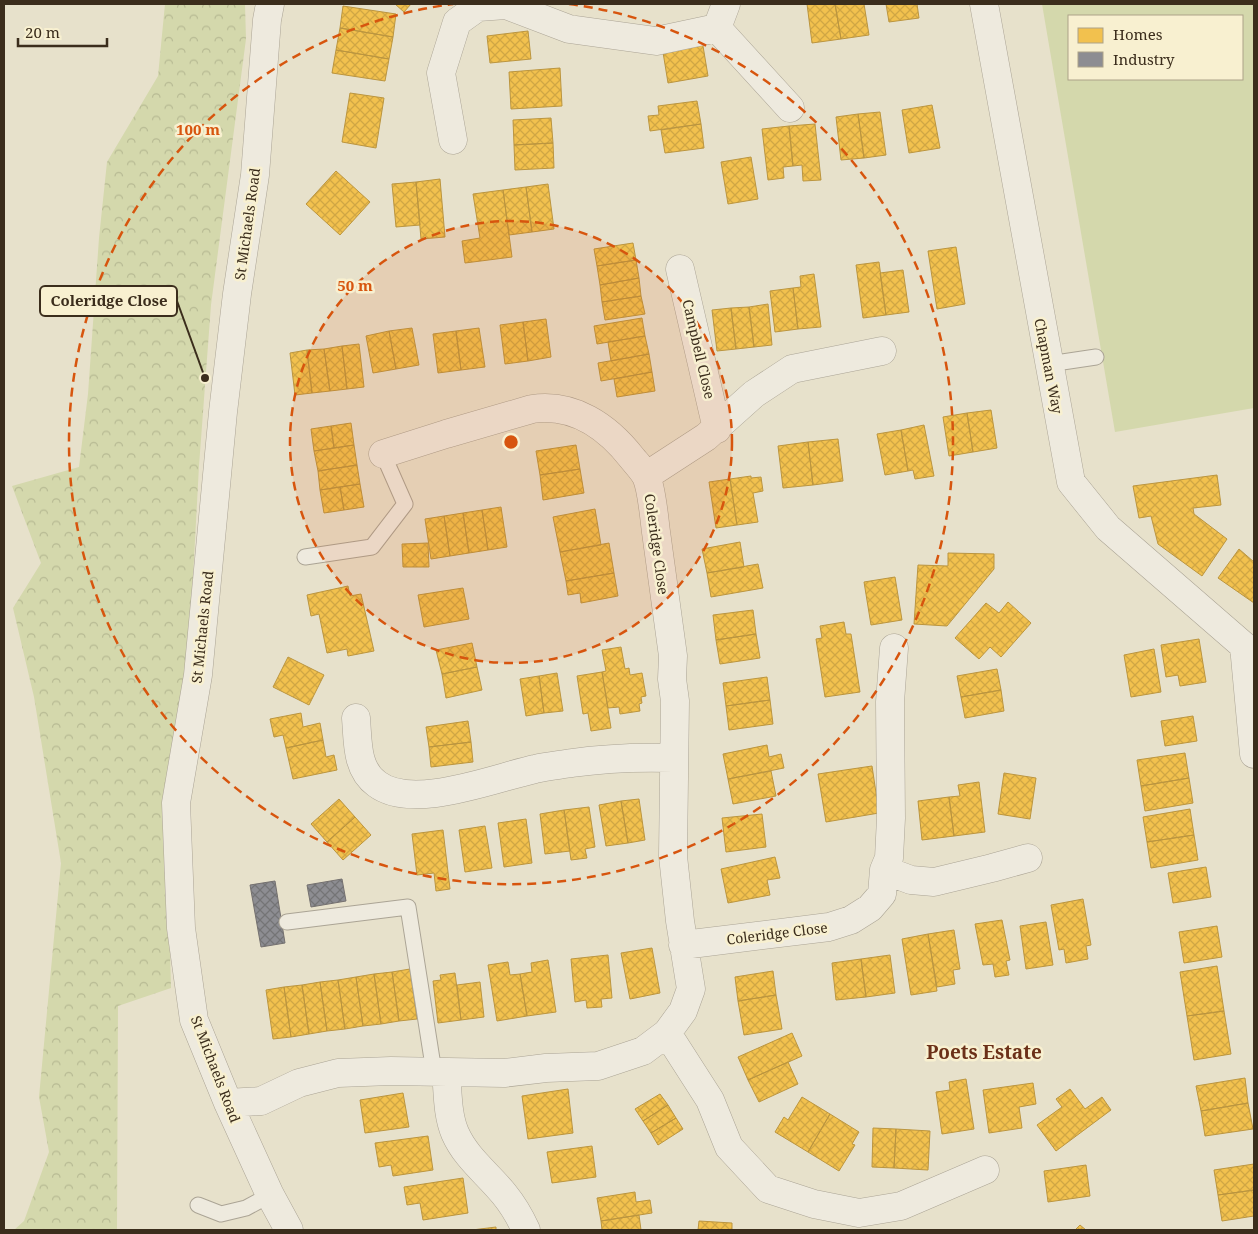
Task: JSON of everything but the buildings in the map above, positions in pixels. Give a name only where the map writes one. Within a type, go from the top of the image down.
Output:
[{"type":"street","name":"St Michaels Road","points":[[270,4],[254,175],[236,294],[223,412],[198,676],[176,803],[181,928],[194,1020],[228,1103],[270,1195],[289,1230]]},
{"type":"street","name":"Chapman Way","points":[[984,4],[1071,482],[1108,528],[1249,645]]},
{"type":"street","points":[[453,140],[441,73],[457,22],[478,7],[506,5],[569,29],[656,41],[721,16],[790,108]]},
{"type":"street","name":"Campbell Close","points":[[680,269],[717,429]]},
{"type":"street","points":[[646,476],[717,429],[754,394],[792,369],[882,351]]},
{"type":"street","name":"Coleridge Close","points":[[228,1103],[261,1101],[299,1083],[338,1074],[391,1071],[504,1073],[546,1068],[598,1066],[643,1051],[667,1033],[683,1011],[691,989],[683,945],[673,856],[675,701],[672,679],[673,656],[652,503],[646,476],[615,438],[600,425],[561,408],[545,407],[532,409],[383,454]]},
{"type":"street","points":[[1249,645],[1254,754]]},
{"type":"street","name":"Coleridge Close","points":[[683,945],[829,927],[851,920],[870,908],[882,894],[884,870],[889,858],[891,828],[890,702],[894,648]]},
{"type":"street","points":[[356,718],[360,760],[365,773],[377,784],[391,792],[410,795],[445,792],[536,769],[590,760],[608,758],[674,758]]},
{"type":"street","points":[[884,870],[911,880],[934,882],[1028,858]]},
{"type":"street","points":[[667,1033],[710,1100],[729,1147],[768,1189],[814,1204],[859,1213],[901,1206],[985,1170]]},
{"type":"street","points":[[440,1072],[455,1132],[473,1162],[504,1194],[520,1217],[526,1230]]},
{"type":"lane","points":[[1049,364],[1096,357]]},
{"type":"lane","points":[[305,558],[372,547],[405,504],[383,454]]},
{"type":"lane","points":[[287,922],[408,907],[440,1072]]},
{"type":"lane","points":[[198,1205],[222,1214],[246,1208],[270,1195]]},
{"type":"green space","points":[[165,4],[245,4],[246,39],[211,305],[199,466],[186,707],[166,801],[171,988],[118,1006],[117,1230],[14,1230],[24,1221],[49,1152],[39,1097],[61,863],[34,697],[13,608],[41,563],[12,486],[79,467],[88,394],[99,238],[107,162],[158,76]]},
{"type":"green space","points":[[1042,4],[1254,4],[1254,408],[1115,432]]},
{"type":"place","name":"Coleridge Close","points":[[205,378]]},
{"type":"district","name":"Poets Estate","points":[[984,1052]]}]
